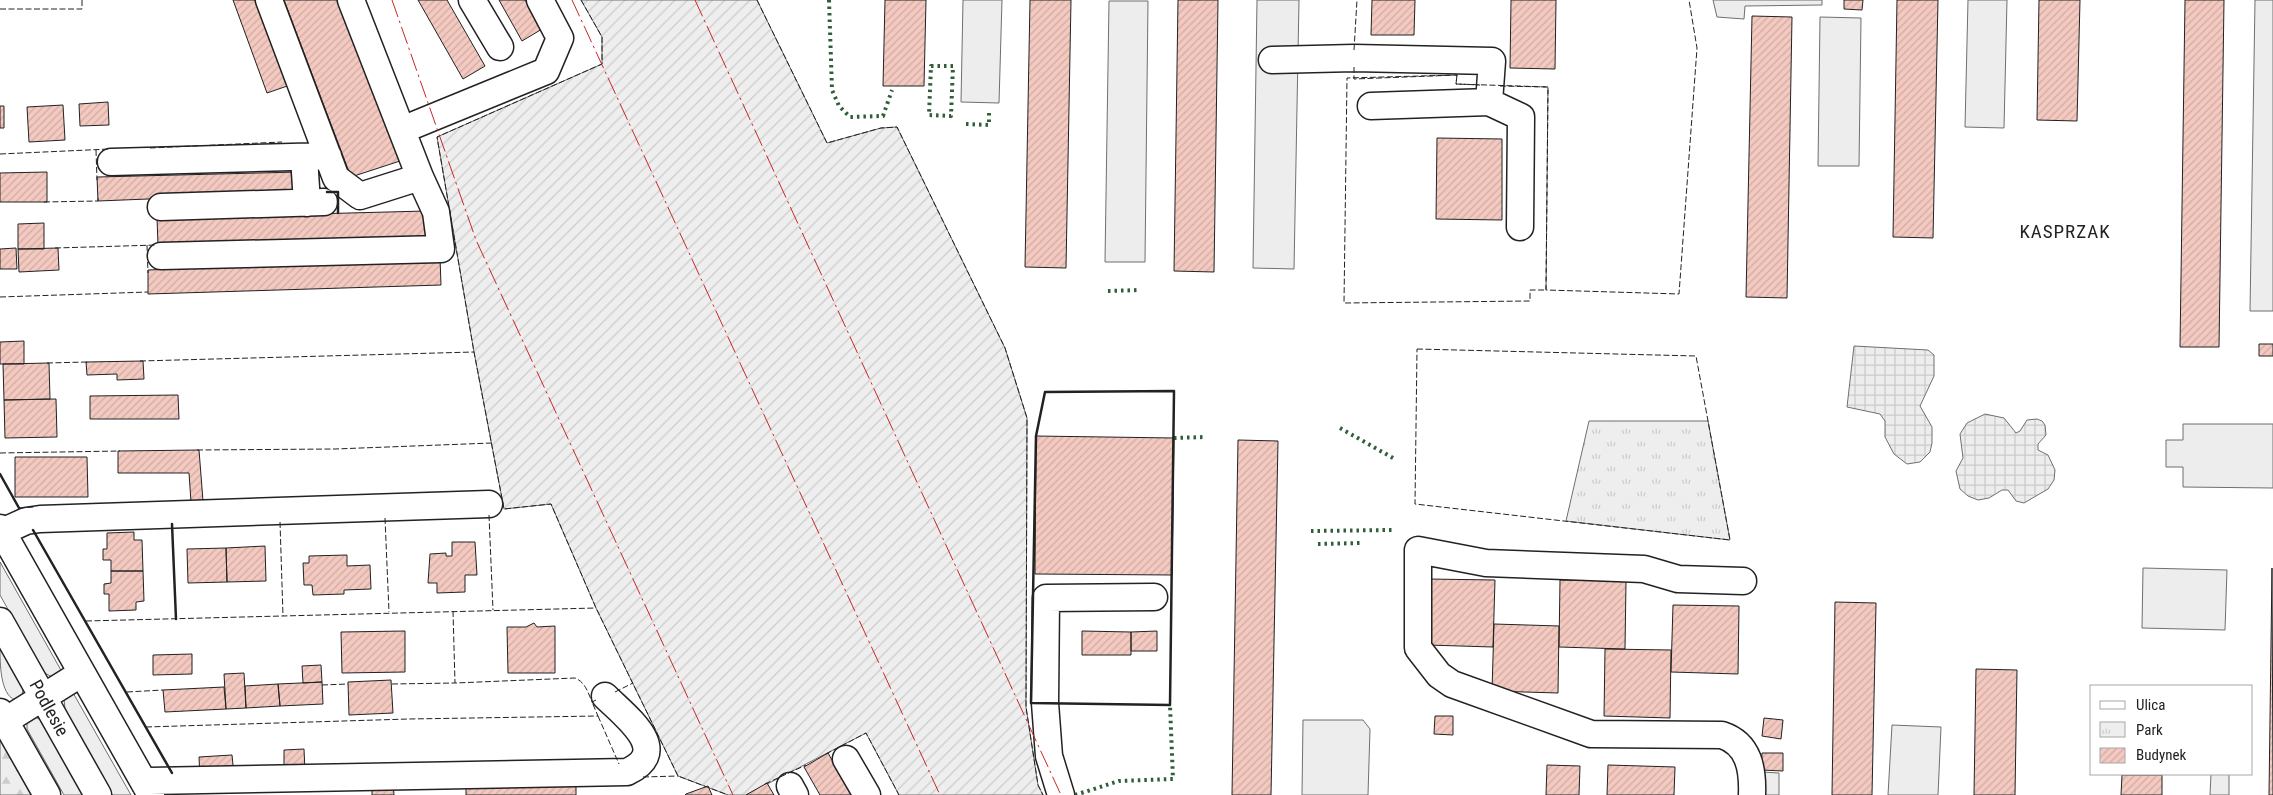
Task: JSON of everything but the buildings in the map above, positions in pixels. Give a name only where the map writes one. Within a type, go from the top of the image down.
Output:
[{"type":"street","points":[[161,207],[316,203],[316,156],[269,0]]},
{"type":"street","points":[[161,256],[441,249],[436,212],[420,177],[351,0]]},
{"type":"street","points":[[472,0],[500,47]]},
{"type":"street","points":[[402,130],[546,71],[560,38],[540,0]]},
{"type":"street","points":[[1272,60],[1354,58],[1492,61],[1489,102]]},
{"type":"street","points":[[1371,106],[1489,102],[1521,117],[1520,227]]},
{"type":"street","points":[[111,162],[316,156],[336,178],[360,196],[420,177]]},
{"type":"street","points":[[489,504],[40,519],[26,521],[1,530],[147,789],[627,772],[644,762],[647,754],[646,743],[639,730],[605,696]]},
{"type":"street","points":[[1743,581],[1678,579],[1644,569],[1486,563],[1418,550],[1418,648],[1439,675],[1452,684],[1591,734],[1722,735],[1734,739],[1745,751],[1752,777],[1752,795]]},
{"type":"street","points":[[1061,795],[1049,756],[1045,703],[1046,598],[1154,597]]},
{"type":"street","name":"Podlesie","points":[[0,621],[98,795]]},
{"type":"street","points":[[47,795],[2,716],[43,697],[82,673]]},
{"type":"street","points":[[846,759],[867,795]]},
{"type":"green space","points":[[581,0],[757,0],[827,143],[881,128],[897,127],[1005,348],[1027,418],[1026,707],[1038,785],[1043,795],[899,795],[866,733],[746,795],[728,795],[678,776],[596,608],[551,504],[504,509],[474,352],[437,137],[602,64],[602,37]]},
{"type":"green space","points":[[1589,421],[1708,421],[1730,540],[1566,521]]},
{"type":"green space","points":[[0,562],[62,672],[52,677],[43,672],[0,595]]},
{"type":"green space","points":[[0,647],[23,688],[22,697],[15,700],[10,697],[4,685]]},
{"type":"green space","points":[[72,691],[131,795],[112,795],[65,710],[64,698]]},
{"type":"green space","points":[[33,716],[41,720],[83,795],[64,795],[27,729],[27,721]]},
{"type":"green space","points":[[0,739],[31,795],[0,795]]},
{"type":"shaded area","points":[[963,0],[1002,0],[999,103],[961,102]]},
{"type":"shaded area","points":[[1257,0],[1299,0],[1294,269],[1253,268]]},
{"type":"shaded area","points":[[1713,0],[1822,0],[1822,5],[1745,6],[1744,19],[1717,17]]},
{"type":"shaded area","points":[[1968,0],[2007,0],[2004,128],[1965,127]]},
{"type":"shaded area","points":[[2255,0],[2273,0],[2273,311],[2250,311]]},
{"type":"shaded area","points":[[1109,1],[1148,1],[1145,262],[1105,262]]},
{"type":"shaded area","points":[[1820,17],[1861,18],[1859,166],[1818,166]]},
{"type":"shaded area","points":[[1854,346],[1928,350],[1934,355],[1934,376],[1920,406],[1932,427],[1932,443],[1930,452],[1920,462],[1907,464],[1894,454],[1885,437],[1885,421],[1880,414],[1847,407]]},
{"type":"shaded area","points":[[1985,414],[2004,418],[2016,433],[2020,431],[2027,420],[2037,419],[2042,421],[2045,425],[2046,435],[2038,444],[2038,450],[2048,455],[2055,470],[2054,480],[2048,489],[2024,503],[2016,501],[2008,490],[2002,490],[1989,498],[1978,500],[1968,496],[1960,489],[1956,471],[1963,458],[1960,434],[1967,423]]},
{"type":"shaded area","points":[[2183,424],[2273,424],[2273,488],[2183,487],[2183,467],[2166,467],[2166,440],[2183,440]]},
{"type":"shaded area","points":[[2143,568],[2227,570],[2225,630],[2142,628]]},
{"type":"shaded area","points":[[1303,720],[1363,720],[1370,729],[1368,795],[1302,795]]},
{"type":"shaded area","points":[[1892,725],[1941,727],[1938,795],[1888,795]]},
{"type":"shaded area","points":[[1762,772],[1779,773],[1779,795],[1762,795]]},
{"type":"shaded area","points":[[2211,775],[2229,775],[2229,795],[2210,795]]},
{"type":"hedge","points":[[829,0],[832,90],[839,106],[850,117],[883,116],[892,90]]},
{"type":"hedge","points":[[931,66],[953,66],[951,116],[929,115],[931,66]]},
{"type":"hedge","points":[[966,124],[989,125],[989,109]]},
{"type":"hedge","points":[[1108,291],[1140,290]]},
{"type":"hedge","points":[[1340,428],[1393,458]]},
{"type":"hedge","points":[[1174,438],[1206,437]]},
{"type":"hedge","points":[[1311,531],[1392,530]]},
{"type":"hedge","points":[[1318,544],[1360,543]]},
{"type":"hedge","points":[[1075,795],[1119,781],[1173,779],[1170,705]]},
{"type":"fence","points":[[0,9],[82,9],[82,0]]},
{"type":"fence","points":[[581,0],[602,37],[602,64],[437,137],[474,352],[504,509],[551,504],[596,608],[678,776],[728,795]]},
{"type":"fence","points":[[757,0],[827,143],[881,128],[897,127],[1005,348],[1027,418],[1026,707],[1038,785],[1043,795]]},
{"type":"fence","points":[[1354,50],[1357,0]]},
{"type":"fence","points":[[1500,86],[1548,87],[1546,290],[1679,294],[1697,48],[1689,0]]},
{"type":"fence","points":[[1354,67],[1354,79],[1457,75],[1456,84],[1480,85]]},
{"type":"fence","points":[[1457,75],[1456,84],[1548,87],[1546,290],[1530,290],[1530,301],[1344,303],[1347,78],[1457,75]]},
{"type":"fence","points":[[150,148],[282,142]]},
{"type":"fence","points":[[0,154],[110,149]]},
{"type":"fence","points":[[96,150],[97,180]]},
{"type":"fence","points":[[44,202],[98,201],[98,198]]},
{"type":"fence","points":[[147,245],[148,273]]},
{"type":"fence","points":[[55,248],[157,245]]},
{"type":"fence","points":[[0,297],[148,292]]},
{"type":"fence","points":[[1417,349],[1696,356],[1730,540],[1415,504],[1417,349]]},
{"type":"fence","points":[[140,361],[474,352]]},
{"type":"fence","points":[[47,363],[87,362]]},
{"type":"fence","points":[[197,450],[335,449],[492,443]]},
{"type":"fence","points":[[0,453],[120,451]]},
{"type":"fence","points":[[19,508],[34,507]]},
{"type":"fence","points":[[489,515],[493,610]]},
{"type":"fence","points":[[385,518],[389,612]]},
{"type":"fence","points":[[280,522],[283,616]]},
{"type":"fence","points":[[86,621],[596,608]]},
{"type":"fence","points":[[453,611],[455,683],[575,678],[584,685],[592,702]]},
{"type":"fence","points":[[392,684],[455,683]]},
{"type":"fence","points":[[615,692],[633,683]]},
{"type":"fence","points":[[322,685],[348,684]]},
{"type":"fence","points":[[127,692],[163,690]]},
{"type":"fence","points":[[146,727],[409,719],[598,716],[592,702],[596,700]]},
{"type":"fence","points":[[598,716],[619,764]]},
{"type":"fence","points":[[826,754],[866,733],[899,795]]},
{"type":"fence","points":[[765,784],[806,765]]},
{"type":"fence","points":[[643,777],[678,776]]},
{"type":"wall","points":[[327,192],[338,192],[338,213]]},
{"type":"wall","points":[[1174,391],[1170,705],[1031,703],[1036,436],[1045,392],[1174,391]]},
{"type":"wall","points":[[0,474],[19,508]]},
{"type":"wall","points":[[172,524],[176,619]]},
{"type":"wall","points":[[33,530],[172,773]]},
{"type":"power","points":[[392,0],[476,240],[733,795]]},
{"type":"power","points":[[572,0],[940,795]]},
{"type":"power","points":[[695,0],[1061,795]]},
{"type":"district","name":"KASPRZAK","points":[[2065,231]]}]
